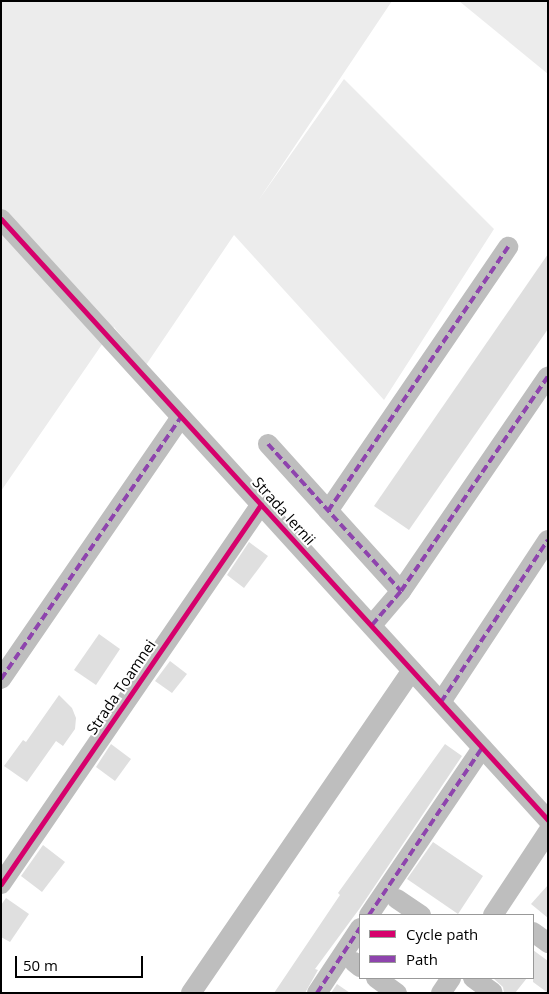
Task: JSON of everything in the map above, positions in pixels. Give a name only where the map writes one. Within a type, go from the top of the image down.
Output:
[{"type":"street","name":"Strada Iernii","points":[[1,219],[548,820]]},
{"type":"street","points":[[328,510],[508,247]]},
{"type":"street","points":[[372,625],[400,591],[548,376]]},
{"type":"street","points":[[1,679],[182,417]]},
{"type":"street","points":[[268,444],[400,591]]},
{"type":"street","name":"Strada Toamnei","points":[[1,884],[261,504]]},
{"type":"street","points":[[441,702],[548,540]]},
{"type":"street","points":[[191,993],[412,670]]},
{"type":"street","points":[[370,914],[482,748]]},
{"type":"street","points":[[500,913],[548,832]]},
{"type":"street","points":[[397,899],[420,914]]},
{"type":"street","points":[[317,993],[359,930]]},
{"type":"street","points":[[534,933],[548,943]]},
{"type":"street","points":[[377,979],[397,993]]},
{"type":"street","points":[[441,993],[450,979]]},
{"type":"street","points":[[474,979],[492,992]]},
{"type":"shaded area","points":[[1,1],[392,1],[258,201],[344,79],[494,229],[384,400],[234,235],[146,365],[114,327],[1,491]]},
{"type":"shaded area","points":[[459,1],[548,1],[548,74]]},
{"type":"building","points":[[548,254],[548,329],[409,530],[374,506]]},
{"type":"building","points":[[249,542],[268,556],[244,588],[227,575]]},
{"type":"building","points":[[99,634],[120,649],[96,685],[74,670]]},
{"type":"building","points":[[170,661],[187,674],[172,693],[155,681]]},
{"type":"building","points":[[59,695],[72,708],[76,718],[75,729],[63,746],[56,741],[27,782],[4,766],[23,740],[26,742]]},
{"type":"building","points":[[111,744],[131,759],[115,781],[96,767]]},
{"type":"building","points":[[445,744],[462,756],[360,908],[315,969],[318,970],[305,993],[274,993],[340,895],[338,893]]},
{"type":"building","points":[[433,842],[483,876],[458,914],[407,879]]},
{"type":"building","points":[[43,845],[65,862],[42,892],[21,876]]},
{"type":"building","points":[[548,885],[548,918],[531,904]]},
{"type":"building","points":[[6,898],[29,914],[10,942],[1,937],[1,905]]},
{"type":"building","points":[[534,951],[548,961],[548,993],[533,982]]},
{"type":"building","points":[[494,979],[526,979],[515,993],[504,993],[503,987]]},
{"type":"building","points":[[337,984],[350,993],[331,993]]},
{"type":"marked path","points":[[328,511],[508,247]]},
{"type":"marked path","points":[[372,625],[401,591],[548,376]]},
{"type":"marked path","points":[[1,679],[181,417]]},
{"type":"marked path","points":[[268,444],[401,591]]},
{"type":"marked path","points":[[441,702],[548,540]]},
{"type":"marked path","points":[[370,914],[482,748]]},
{"type":"marked path","points":[[317,993],[359,930]]},
{"type":"cycle path","points":[[1,219],[548,820]]},
{"type":"cycle path","points":[[1,884],[261,504]]}]
